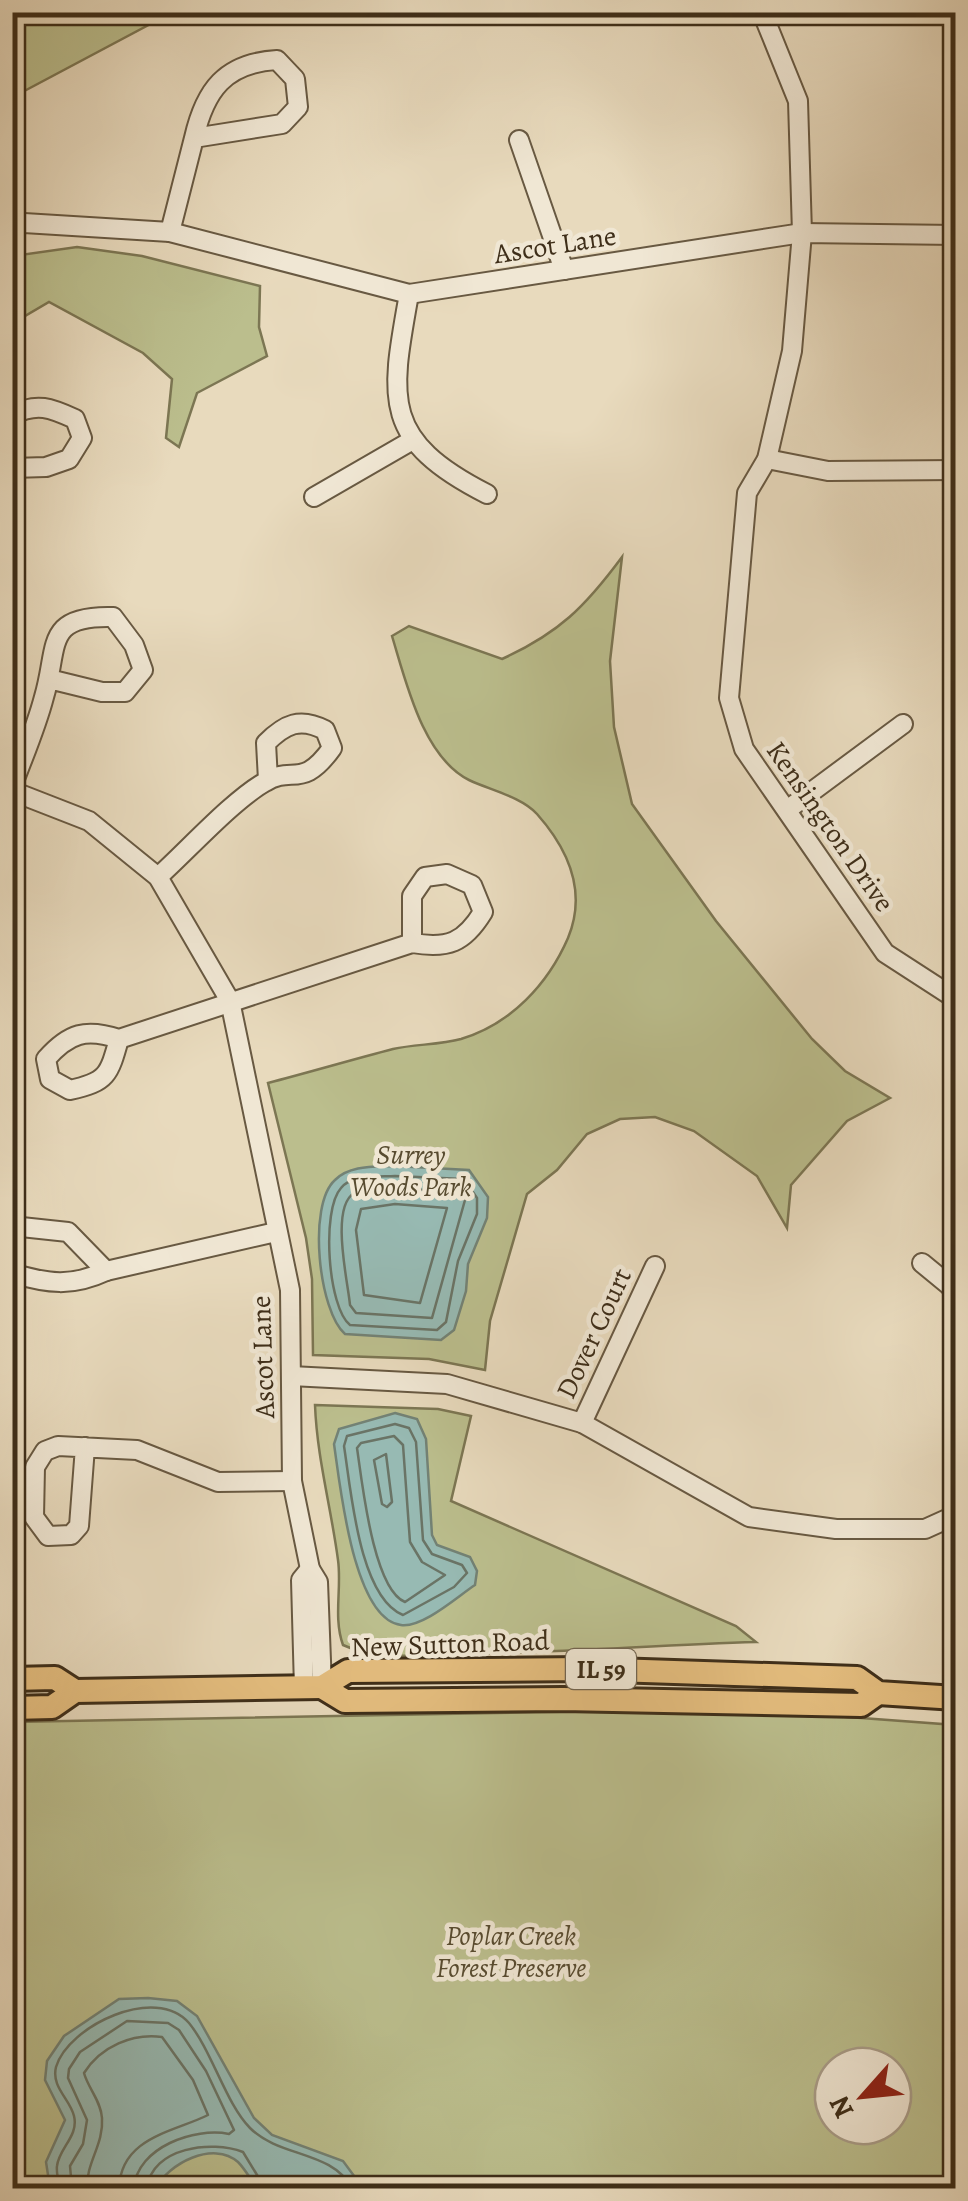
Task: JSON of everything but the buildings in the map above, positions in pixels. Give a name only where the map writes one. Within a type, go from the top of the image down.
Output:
[{"type":"main road","name":"New Sutton Road","points":[[12,1679],[55,1678],[75,1691],[313,1688],[345,1701],[635,1699],[861,1704],[878,1693],[956,1698]]},
{"type":"main road","name":"New Sutton Road","points":[[12,1708],[52,1707],[75,1691]]},
{"type":"street","name":"Kensington Drive","points":[[764,16],[798,101],[802,233],[792,351],[767,458],[747,492],[729,698],[744,749],[885,953],[956,999]]},
{"type":"street","points":[[170,232],[194,138],[205,100],[237,70],[252,62],[277,60],[294,79],[298,107],[282,124],[194,138]]},
{"type":"street","points":[[519,140],[564,270]]},
{"type":"street","name":"Ascot Lane","points":[[12,227],[24,222],[170,232],[409,294],[802,233],[956,235]]},
{"type":"street","points":[[409,294],[393,383],[411,441],[458,479],[487,494]]},
{"type":"street","points":[[12,415],[31,405],[52,409],[75,420],[82,438],[69,459],[46,467],[12,468]]},
{"type":"street","points":[[314,497],[411,441]]},
{"type":"street","points":[[767,458],[828,470],[956,470]]},
{"type":"street","name":"Ascot Lane","points":[[49,679],[102,692],[125,692],[143,670],[134,645],[113,617],[83,616],[60,632],[50,652],[49,679],[12,789],[89,821],[158,877],[230,1001],[290,1290],[292,1481],[310,1569],[318,1582],[313,1688]]},
{"type":"street","points":[[787,810],[903,724]]},
{"type":"street","points":[[158,877],[268,780]]},
{"type":"street","points":[[119,1039],[412,943],[442,948],[468,937],[484,912],[472,885],[447,874],[425,877],[412,896],[412,943]]},
{"type":"street","points":[[12,1226],[68,1232],[106,1271]]},
{"type":"street","points":[[12,1273],[59,1284],[84,1281],[106,1271],[276,1232]]},
{"type":"street","points":[[922,1263],[950,1286],[956,1297]]},
{"type":"street","name":"Dover Court","points":[[582,1423],[655,1266]]},
{"type":"street","points":[[291,1376],[447,1384],[582,1423],[748,1517],[836,1529],[924,1529],[956,1516]]},
{"type":"street","points":[[85,1447],[79,1526],[71,1535],[48,1536],[34,1517],[38,1457],[58,1446],[85,1447],[156,1454],[218,1482],[292,1481]]},
{"type":"green space","points":[[13,12],[171,12],[171,13],[13,97]]},
{"type":"green space","points":[[77,247],[142,256],[260,286],[259,327],[267,356],[197,393],[179,447],[166,438],[172,379],[143,353],[49,302],[13,323],[13,256]]},
{"type":"green space","name":"Surrey Woods Park","points":[[622,557],[610,661],[614,727],[632,804],[716,921],[812,1039],[845,1071],[890,1098],[847,1121],[791,1185],[787,1228],[757,1176],[694,1131],[655,1117],[620,1119],[587,1134],[557,1170],[527,1194],[490,1321],[485,1370],[429,1359],[313,1355],[312,1279],[306,1238],[268,1083],[393,1049],[461,1039],[496,1023],[526,1000],[550,971],[568,938],[576,904],[565,856],[537,814],[514,798],[469,780],[440,754],[418,717],[392,636],[409,626],[502,659],[570,617]]},
{"type":"green space","points":[[315,1405],[438,1409],[471,1416],[451,1501],[736,1626],[756,1642],[413,1656],[370,1653],[343,1645],[338,1560]]},
{"type":"green space","name":"Poplar Creek Forest Preserve","points":[[601,1711],[821,1715],[955,1725],[955,2188],[13,2188],[12,1722]]},
{"type":"water","points":[[394,1166],[469,1170],[488,1197],[487,1218],[468,1264],[466,1291],[454,1330],[441,1340],[345,1334],[336,1322],[323,1282],[319,1234],[326,1193],[335,1180],[348,1172]]},
{"type":"water","points":[[395,1413],[417,1419],[426,1439],[432,1535],[437,1545],[470,1557],[477,1571],[475,1585],[430,1617],[410,1625],[385,1617],[371,1600],[360,1576],[345,1517],[334,1444],[339,1429]]},
{"type":"water","points":[[119,1999],[177,2001],[197,2016],[254,2118],[272,2135],[343,2161],[363,2188],[257,2188],[238,2162],[216,2153],[181,2163],[156,2188],[50,2188],[46,2162],[65,2120],[45,2080],[47,2061],[64,2036]]}]
